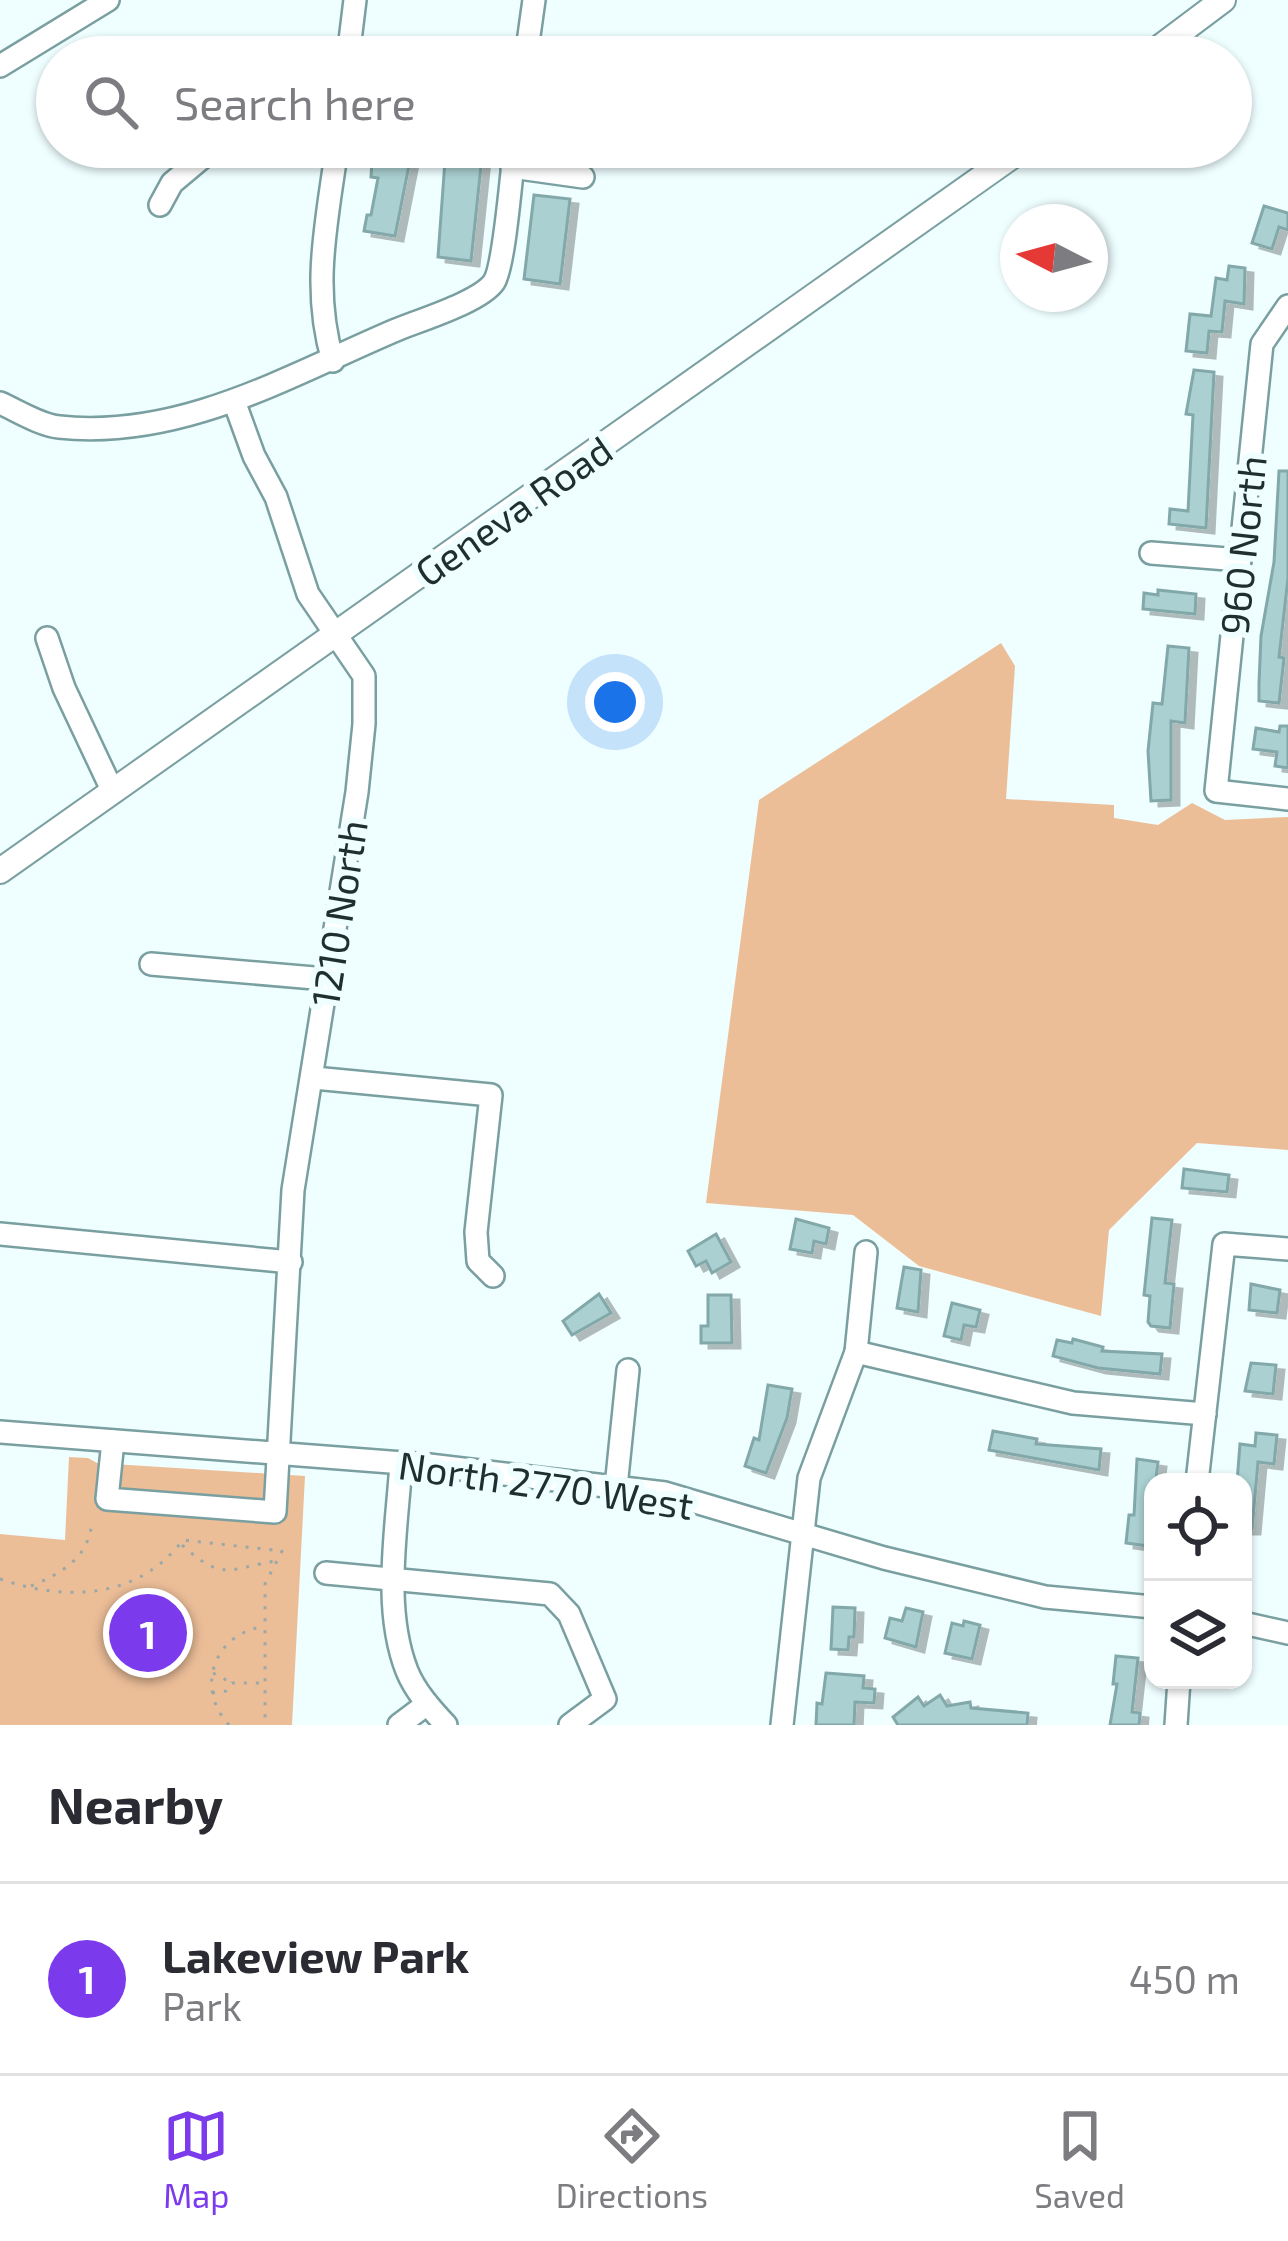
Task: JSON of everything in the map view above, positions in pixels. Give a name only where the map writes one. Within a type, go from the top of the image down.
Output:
[{"type":"main road","points":[[1175,36],[1223,0]]},
{"type":"main road","name":"Geneva Road","points":[[0,871],[994,168]]},
{"type":"street","points":[[49,36],[107,0]]},
{"type":"street","points":[[351,36],[355,0]]},
{"type":"street","points":[[529,36],[533,0]]},
{"type":"street","points":[[0,66],[36,44]]},
{"type":"street","points":[[160,205],[172,183],[190,168]]},
{"type":"street","points":[[333,361],[319,297],[334,168]]},
{"type":"street","points":[[0,404],[54,427],[94,428],[173,419],[234,401],[298,371],[333,361],[482,293],[493,283],[511,168]]},
{"type":"street","points":[[552,168],[583,177]]},
{"type":"street","name":"960 North","points":[[1288,306],[1262,344],[1216,791],[1288,800]]},
{"type":"street","name":"1210 North","points":[[113,1441],[107,1499],[275,1512],[293,1190],[301,1127],[314,1078],[364,724],[364,676],[308,594],[276,497],[254,456],[234,401]]},
{"type":"street","points":[[1150,553],[1240,560]]},
{"type":"street","points":[[47,638],[64,688],[113,792]]},
{"type":"street","points":[[151,964],[326,980]]},
{"type":"street","points":[[314,1078],[491,1095],[476,1232],[478,1261],[493,1276]]},
{"type":"street","points":[[0,1234],[291,1262]]},
{"type":"street","points":[[1198,1473],[1224,1244],[1288,1249]]},
{"type":"street","points":[[782,1725],[809,1478],[856,1352],[866,1252]]},
{"type":"street","points":[[856,1352],[1073,1403],[1205,1414]]},
{"type":"street","points":[[616,1487],[628,1370]]},
{"type":"street","name":"North 2770 West","points":[[0,1432],[400,1462],[665,1493],[801,1534],[1046,1597],[1144,1606]]},
{"type":"street","points":[[400,1462],[395,1577],[400,1647],[408,1674],[446,1725]]},
{"type":"street","points":[[326,1573],[550,1594],[569,1614],[605,1699],[570,1725]]},
{"type":"street","points":[[1252,1625],[1288,1633]]},
{"type":"street","points":[[1176,1725],[1178,1689]]},
{"type":"street","points":[[399,1725],[428,1704]]},
{"type":"path","points":[[30,1587],[71,1565],[87,1545],[92,1521]]},
{"type":"path","points":[[0,1579],[30,1587],[105,1592],[168,1560],[184,1540],[282,1551],[265,1584],[266,1725]]},
{"type":"path","points":[[181,1544],[201,1562],[221,1570],[245,1570],[278,1561]]},
{"type":"path","points":[[229,1725],[218,1714],[210,1693],[211,1673],[232,1639],[265,1627]]},
{"type":"path","points":[[211,1673],[232,1683],[266,1683]]},
{"type":"path","points":[[210,1693],[226,1691],[232,1683]]},
{"type":"shaded area","points":[[1001,643],[1015,666],[1006,799],[1114,805],[1114,818],[1158,825],[1192,803],[1225,820],[1288,817],[1288,1150],[1197,1143],[1109,1230],[1101,1316],[919,1266],[853,1215],[706,1203],[759,800]]},
{"type":"shaded area","points":[[69,1457],[97,1463],[305,1476],[292,1725],[0,1725],[0,1534],[65,1540]]},
{"type":"building","points":[[372,168],[408,168],[395,236],[364,231],[378,178],[371,177]]},
{"type":"building","points":[[444,168],[481,168],[471,261],[438,257]]},
{"type":"building","points":[[534,195],[570,199],[560,284],[524,279]]},
{"type":"building","points":[[1264,206],[1288,213],[1288,230],[1279,227],[1272,249],[1252,243]]},
{"type":"building","points":[[1229,266],[1245,268],[1244,304],[1225,301],[1222,332],[1209,331],[1207,353],[1186,351],[1190,314],[1211,316],[1216,278],[1227,280]]},
{"type":"building","points":[[1194,370],[1214,372],[1206,528],[1169,524],[1170,509],[1188,511],[1193,415],[1186,414]]},
{"type":"building","points":[[1279,471],[1288,471],[1288,578],[1279,703],[1259,701],[1259,683]]},
{"type":"building","points":[[1158,590],[1196,594],[1195,614],[1143,609],[1144,593],[1158,595]]},
{"type":"building","points":[[1168,646],[1189,648],[1185,723],[1171,721],[1171,800],[1151,801],[1148,751],[1153,703],[1162,704]]},
{"type":"building","points":[[1280,726],[1288,726],[1288,768],[1275,766],[1277,752],[1253,749],[1256,728],[1279,732]]},
{"type":"building","points":[[1184,1169],[1229,1175],[1227,1192],[1182,1188]]},
{"type":"building","points":[[1152,1218],[1172,1220],[1165,1283],[1174,1284],[1170,1328],[1148,1322],[1150,1296],[1144,1295]]},
{"type":"building","points":[[796,1219],[829,1228],[826,1244],[814,1241],[812,1253],[790,1249]]},
{"type":"building","points":[[716,1234],[731,1262],[712,1273],[706,1261],[696,1266],[688,1251]]},
{"type":"building","points":[[904,1267],[921,1270],[918,1312],[897,1308]]},
{"type":"building","points":[[1251,1284],[1280,1290],[1277,1313],[1249,1310]]},
{"type":"building","points":[[599,1294],[611,1313],[572,1335],[563,1321]]},
{"type":"building","points":[[708,1295],[731,1295],[732,1343],[701,1343],[701,1326],[708,1326]]},
{"type":"building","points":[[952,1303],[980,1310],[976,1327],[964,1325],[961,1340],[944,1336]]},
{"type":"building","points":[[1073,1339],[1103,1347],[1102,1351],[1162,1354],[1160,1374],[1098,1368],[1053,1356],[1057,1340],[1072,1343]]},
{"type":"building","points":[[1251,1363],[1276,1365],[1273,1394],[1245,1391]]},
{"type":"building","points":[[768,1385],[792,1389],[787,1418],[766,1473],[745,1466],[754,1438],[759,1440]]},
{"type":"building","points":[[993,1431],[1037,1439],[1036,1444],[1101,1449],[1099,1470],[989,1450]]},
{"type":"building","points":[[1256,1433],[1277,1435],[1274,1464],[1258,1462],[1252,1529],[1252,1473],[1238,1473],[1240,1444],[1255,1446]]},
{"type":"building","points":[[1137,1459],[1158,1462],[1157,1473],[1144,1473],[1144,1545],[1126,1543],[1129,1515],[1134,1515]]},
{"type":"building","points":[[833,1607],[855,1608],[854,1637],[849,1637],[848,1650],[831,1649]]},
{"type":"building","points":[[906,1608],[923,1612],[916,1647],[885,1638],[890,1618],[902,1621]]},
{"type":"building","points":[[964,1621],[980,1625],[972,1659],[945,1653],[952,1623],[963,1626]]},
{"type":"building","points":[[1116,1656],[1138,1658],[1132,1712],[1140,1713],[1139,1725],[1110,1725]]},
{"type":"building","points":[[826,1673],[864,1676],[863,1688],[875,1689],[874,1703],[855,1702],[854,1725],[816,1725]]},
{"type":"building","points":[[940,1695],[947,1706],[970,1702],[971,1708],[1028,1713],[1027,1725],[898,1725],[893,1717],[918,1697],[924,1706]]},
{"type":"place","name":"Lakeview Park","points":[[148,1633]]}]
